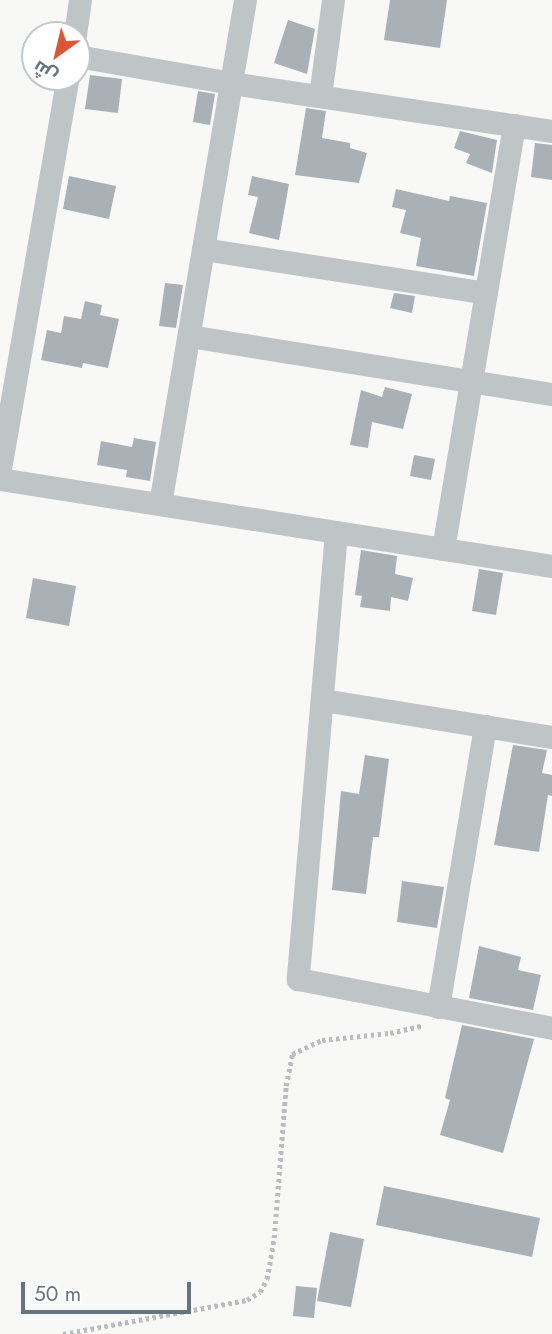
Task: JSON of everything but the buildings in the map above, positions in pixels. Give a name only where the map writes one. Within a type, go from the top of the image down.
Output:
[{"type":"street","points":[[77,21],[80,0]]},
{"type":"street","points":[[160,504],[245,0]]},
{"type":"street","points":[[320,96],[334,0]]},
{"type":"street","points":[[91,59],[552,131]]},
{"type":"street","points":[[0,469],[66,91]]},
{"type":"street","points":[[443,549],[514,125]]},
{"type":"street","points":[[203,249],[486,293]]},
{"type":"street","points":[[189,336],[552,394]]},
{"type":"street","points":[[0,479],[552,566]]},
{"type":"street","points":[[336,532],[298,979],[552,1028]]},
{"type":"street","points":[[323,700],[552,737]]},
{"type":"street","points":[[439,1007],[485,726]]},
{"type":"path","points":[[64,1334],[247,1300],[260,1292],[267,1279],[274,1238],[286,1086],[292,1054],[322,1040],[390,1033],[427,1025],[436,1018],[439,1007]]}]
